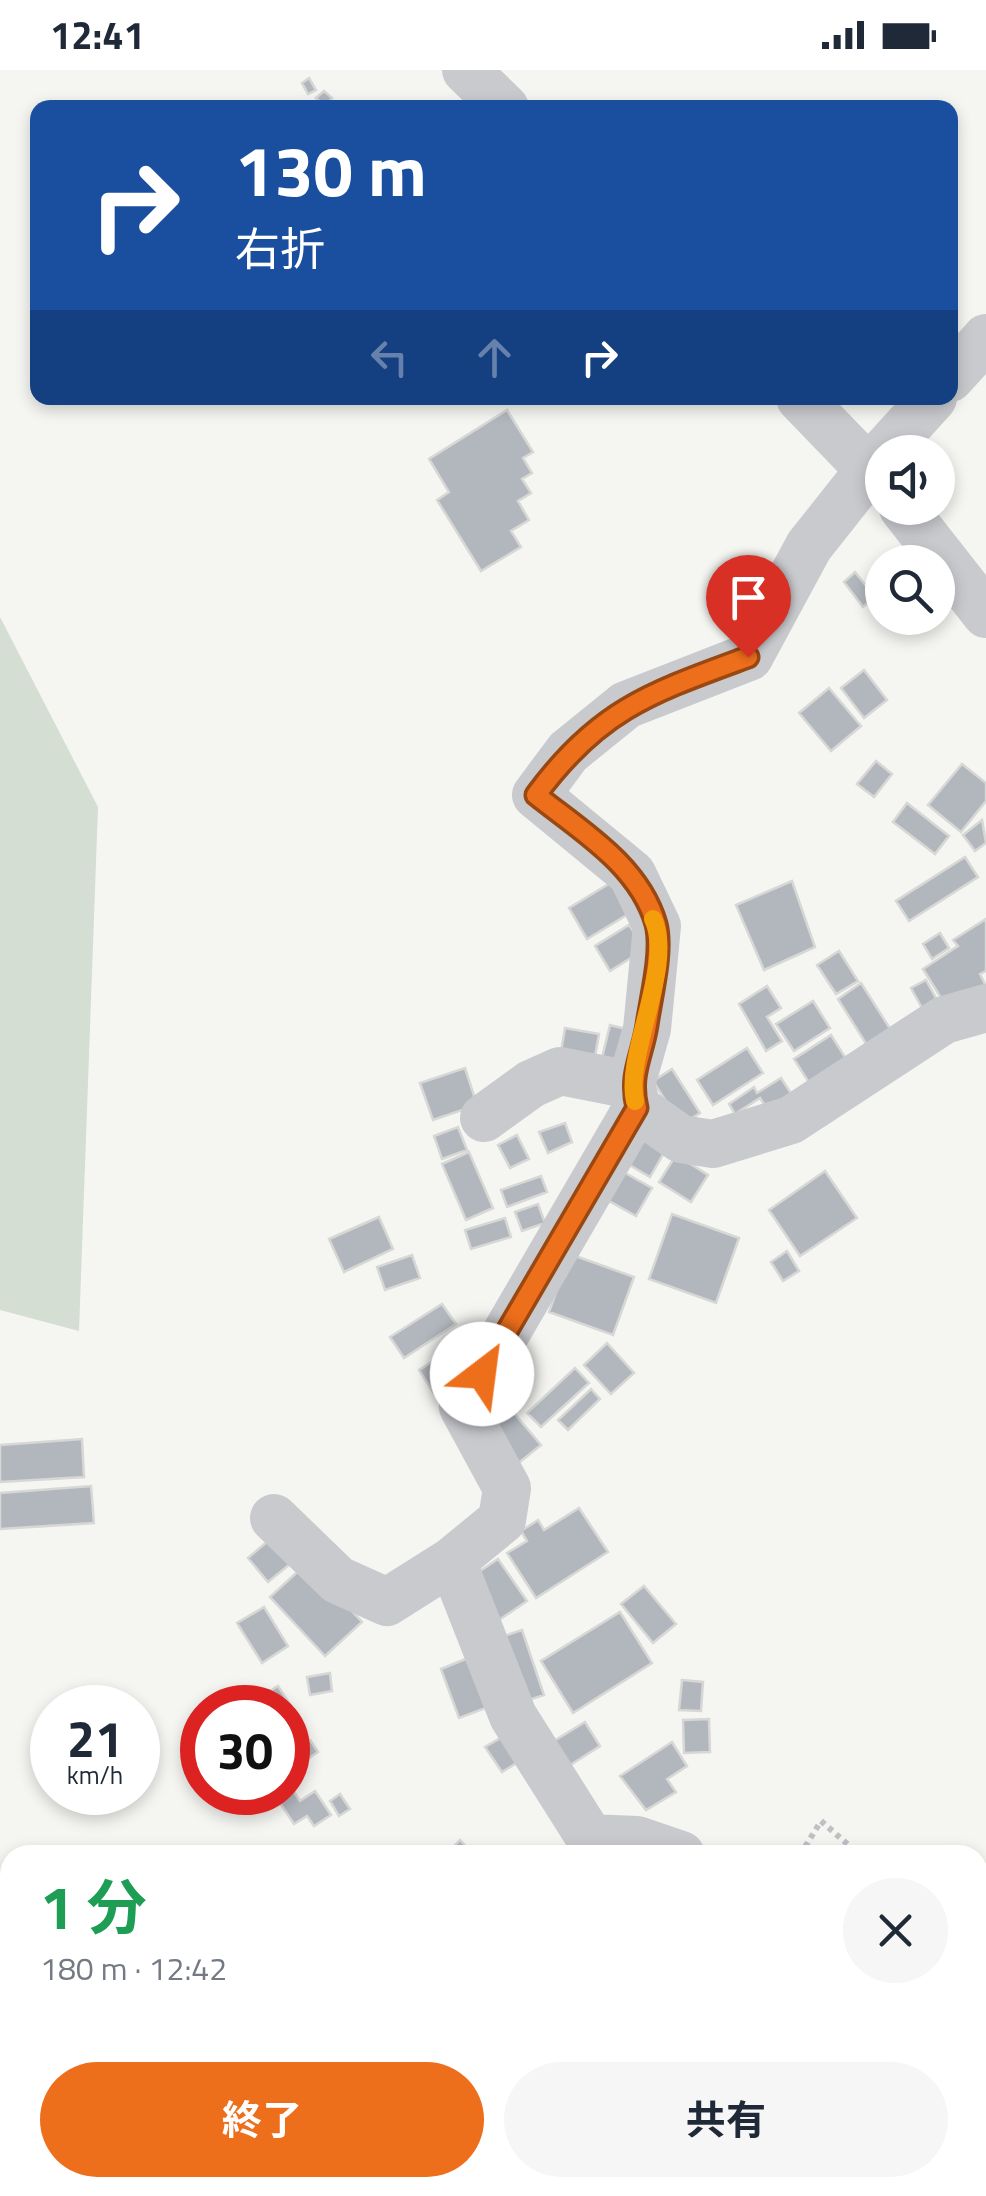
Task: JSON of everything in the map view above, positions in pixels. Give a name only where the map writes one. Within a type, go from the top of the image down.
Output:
[{"type":"street","points":[[958,369],[986,338]]},
{"type":"street","points":[[808,405],[865,452]]},
{"type":"street","points":[[903,435],[927,405]]},
{"type":"street","points":[[274,1518],[338,1580],[387,1602],[452,1561],[502,1520],[506,1488],[463,1407],[634,1096],[657,926],[632,874],[536,795],[568,752],[626,705],[748,657],[809,546],[865,481]]},
{"type":"street","points":[[917,525],[986,614]]},
{"type":"street","points":[[484,1118],[531,1084],[560,1071],[634,1096],[680,1138],[714,1144],[791,1120],[944,1020],[986,1008]]},
{"type":"street","points":[[452,1561],[513,1716],[590,1838],[637,1840],[652,1845]]},
{"type":"path","points":[[806,1845],[821,1822],[848,1845]]},
{"type":"shaded area","points":[[0,617],[98,807],[79,1331],[0,1310]]},
{"type":"building","points":[[309,78],[316,90],[308,94],[302,83]]},
{"type":"building","points":[[324,91],[332,98],[318,100]]},
{"type":"building","points":[[507,410],[533,452],[523,458],[532,473],[522,479],[531,493],[518,501],[529,520],[511,531],[521,547],[481,571],[437,500],[449,492],[429,459]]},
{"type":"building","points":[[855,572],[865,584],[863,607],[844,582]]},
{"type":"building","points":[[864,670],[887,700],[864,718],[841,688]]},
{"type":"building","points":[[829,688],[861,726],[831,751],[799,713]]},
{"type":"building","points":[[876,761],[892,774],[874,797],[857,784]]},
{"type":"building","points":[[962,764],[986,783],[986,801],[961,832],[928,805]]},
{"type":"building","points":[[907,803],[949,836],[935,854],[893,822]]},
{"type":"building","points":[[982,820],[986,843],[975,851],[963,835]]},
{"type":"building","points":[[965,857],[978,877],[909,921],[896,901]]},
{"type":"building","points":[[622,876],[640,907],[587,939],[569,908]]},
{"type":"building","points":[[792,881],[815,947],[764,970],[736,905]]},
{"type":"building","points":[[986,919],[986,971],[980,974],[986,986],[948,1009],[923,969],[958,946],[953,940]]},
{"type":"building","points":[[629,925],[645,949],[610,971],[595,946]]},
{"type":"building","points":[[940,933],[949,948],[932,959],[923,944]]},
{"type":"building","points":[[839,951],[858,981],[836,994],[817,965]]},
{"type":"building","points":[[926,980],[942,1009],[927,1017],[911,988]]},
{"type":"building","points":[[861,983],[894,1035],[870,1050],[838,999]]},
{"type":"building","points":[[767,986],[781,1008],[767,1017],[782,1041],[766,1051],[739,1004]]},
{"type":"building","points":[[813,1001],[830,1028],[794,1051],[776,1024]]},
{"type":"building","points":[[610,1025],[634,1031],[623,1076],[599,1070]]},
{"type":"building","points":[[565,1028],[599,1034],[593,1068],[559,1063]]},
{"type":"building","points":[[831,1035],[850,1065],[813,1089],[794,1059]]},
{"type":"building","points":[[747,1048],[763,1073],[713,1105],[697,1080]]},
{"type":"building","points":[[465,1068],[477,1105],[433,1120],[420,1083]]},
{"type":"building","points":[[672,1069],[700,1113],[681,1125],[653,1081]]},
{"type":"building","points":[[781,1078],[796,1101],[772,1116],[760,1098],[735,1114],[729,1104],[754,1087],[757,1093]]},
{"type":"building","points":[[565,1123],[572,1142],[548,1153],[539,1132]]},
{"type":"building","points":[[458,1127],[467,1150],[442,1159],[434,1136]]},
{"type":"building","points":[[636,1134],[665,1151],[650,1177],[621,1160]]},
{"type":"building","points":[[517,1135],[529,1159],[510,1168],[498,1145]]},
{"type":"building","points":[[469,1152],[493,1208],[466,1220],[442,1164]]},
{"type":"building","points":[[676,1155],[708,1175],[691,1202],[659,1182]]},
{"type":"building","points":[[618,1169],[652,1188],[636,1216],[602,1197]]},
{"type":"building","points":[[825,1171],[857,1218],[800,1256],[769,1210]]},
{"type":"building","points":[[541,1176],[547,1192],[507,1207],[501,1190]]},
{"type":"building","points":[[538,1204],[545,1223],[522,1231],[515,1212]]},
{"type":"building","points":[[672,1214],[739,1238],[716,1303],[649,1279]]},
{"type":"building","points":[[379,1217],[393,1249],[344,1272],[329,1239]]},
{"type":"building","points":[[505,1218],[511,1237],[471,1249],[465,1230]]},
{"type":"building","points":[[787,1251],[799,1271],[783,1281],[771,1262]]},
{"type":"building","points":[[570,1254],[634,1277],[613,1335],[549,1312]]},
{"type":"building","points":[[412,1255],[420,1278],[385,1290],[377,1267]]},
{"type":"building","points":[[442,1304],[456,1324],[404,1358],[390,1337]]},
{"type":"building","points":[[607,1343],[634,1373],[611,1394],[584,1365]]},
{"type":"building","points":[[448,1352],[463,1373],[433,1392],[419,1370]]},
{"type":"building","points":[[575,1368],[589,1383],[541,1427],[527,1413]]},
{"type":"building","points":[[591,1389],[600,1399],[568,1430],[558,1420]]},
{"type":"building","points":[[503,1400],[541,1445],[516,1465],[479,1419]]},
{"type":"building","points":[[82,1439],[84,1477],[0,1482],[0,1445]]},
{"type":"building","points":[[91,1486],[94,1523],[0,1529],[0,1493]]},
{"type":"building","points":[[579,1508],[608,1552],[536,1598],[507,1553],[527,1541],[521,1531],[538,1520],[544,1530]]},
{"type":"building","points":[[269,1540],[290,1564],[268,1582],[248,1558]]},
{"type":"building","points":[[498,1559],[527,1601],[499,1620],[471,1577]]},
{"type":"building","points":[[307,1563],[362,1622],[325,1656],[270,1597]]},
{"type":"building","points":[[644,1586],[676,1624],[653,1643],[621,1604]]},
{"type":"building","points":[[264,1607],[288,1646],[262,1663],[237,1623]]},
{"type":"building","points":[[620,1612],[652,1663],[573,1713],[541,1661]]},
{"type":"building","points":[[522,1630],[544,1695],[523,1702],[501,1637]]},
{"type":"building","points":[[473,1656],[491,1706],[459,1718],[441,1669]]},
{"type":"building","points":[[330,1673],[332,1691],[310,1695],[307,1677]]},
{"type":"building","points":[[682,1680],[703,1682],[701,1711],[679,1710]]},
{"type":"building","points":[[709,1719],[710,1752],[684,1753],[683,1720]]},
{"type":"building","points":[[585,1722],[600,1746],[564,1769],[549,1744]]},
{"type":"building","points":[[504,1736],[520,1761],[502,1772],[485,1747]]},
{"type":"building","points":[[310,1740],[318,1752],[310,1757]]},
{"type":"building","points":[[672,1742],[687,1766],[667,1779],[676,1792],[646,1810],[620,1776]]},
{"type":"building","points":[[315,1791],[331,1815],[314,1826],[307,1816],[294,1824],[288,1815],[310,1815],[310,1794]]},
{"type":"building","points":[[340,1794],[350,1809],[339,1816],[330,1801]]},
{"type":"slow traffic","points":[[635,1101],[631,1085],[646,1028],[655,956],[657,926],[653,919]]},
{"type":"route","points":[[482,1374],[637,1108],[631,1085],[646,1028],[655,956],[657,926],[632,874],[536,795],[568,752],[626,705],[748,657]]}]
